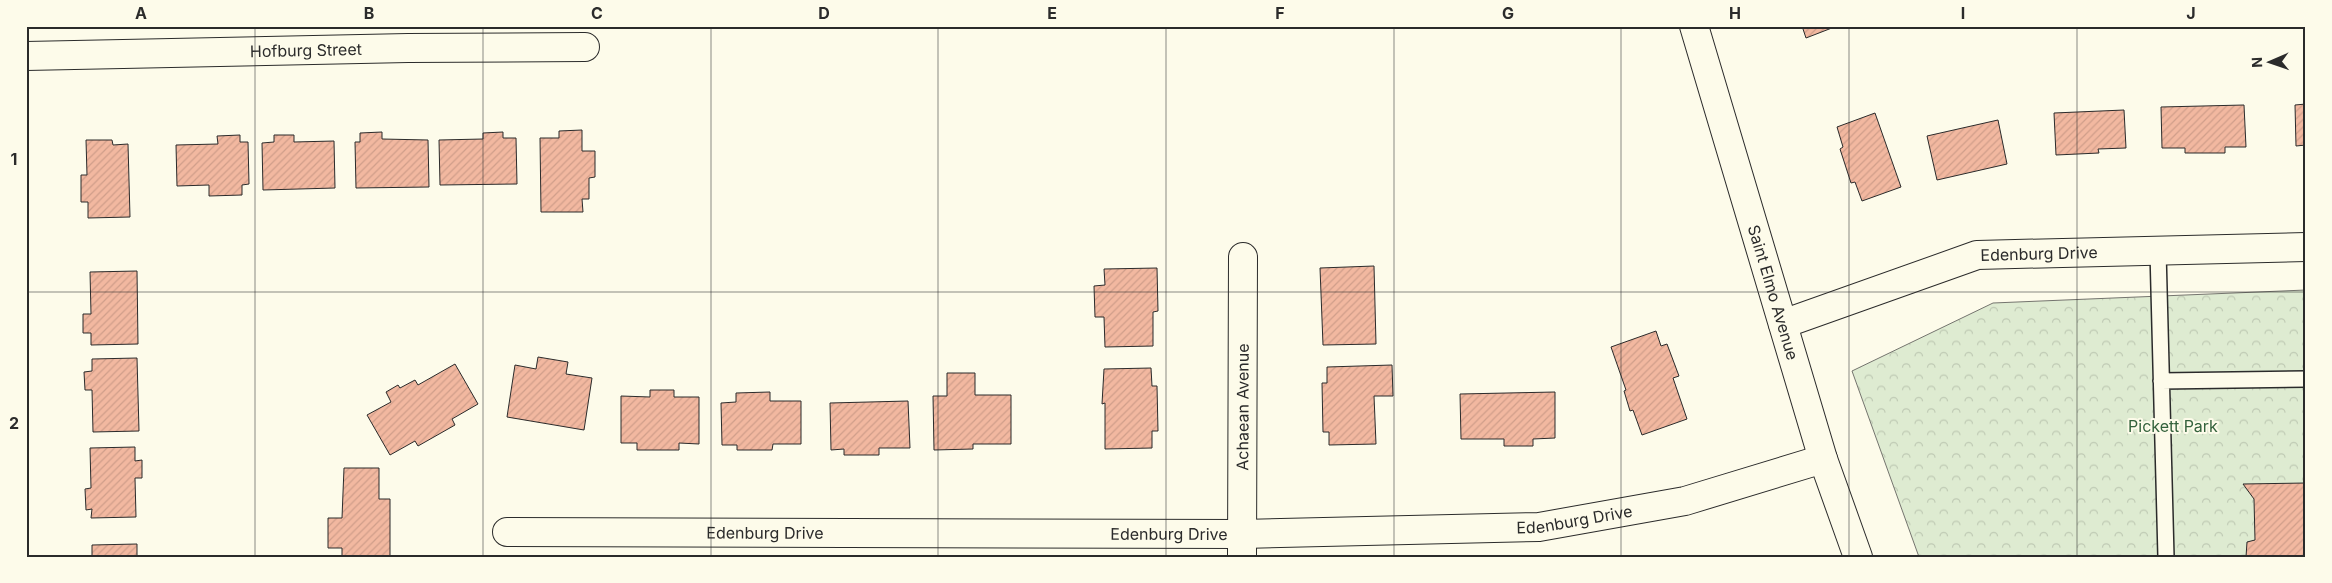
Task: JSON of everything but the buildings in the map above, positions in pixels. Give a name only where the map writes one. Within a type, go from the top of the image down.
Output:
[{"type":"street","name":"Saint Elmo Avenue","points":[[1694,26],[1823,459],[1858,557]]},
{"type":"street","name":"Hofburg Street","points":[[26,56],[408,37],[585,47]]},
{"type":"street","name":"Edenburg Drive","points":[[1783,324],[1977,255],[2306,247]]},
{"type":"street","name":"Achaean Avenue","points":[[1242,545],[1243,257]]},
{"type":"street","name":"Edenburg Drive","points":[[507,532],[1242,545],[1539,527],[1685,501],[1823,459]]},
{"type":"lane","points":[[2158,250],[2166,557]]},
{"type":"lane","points":[[2161,381],[2306,379]]},
{"type":"green space","name":"Pickett Park","points":[[2306,290],[2306,557],[1919,557],[1852,371],[1993,303]]}]
